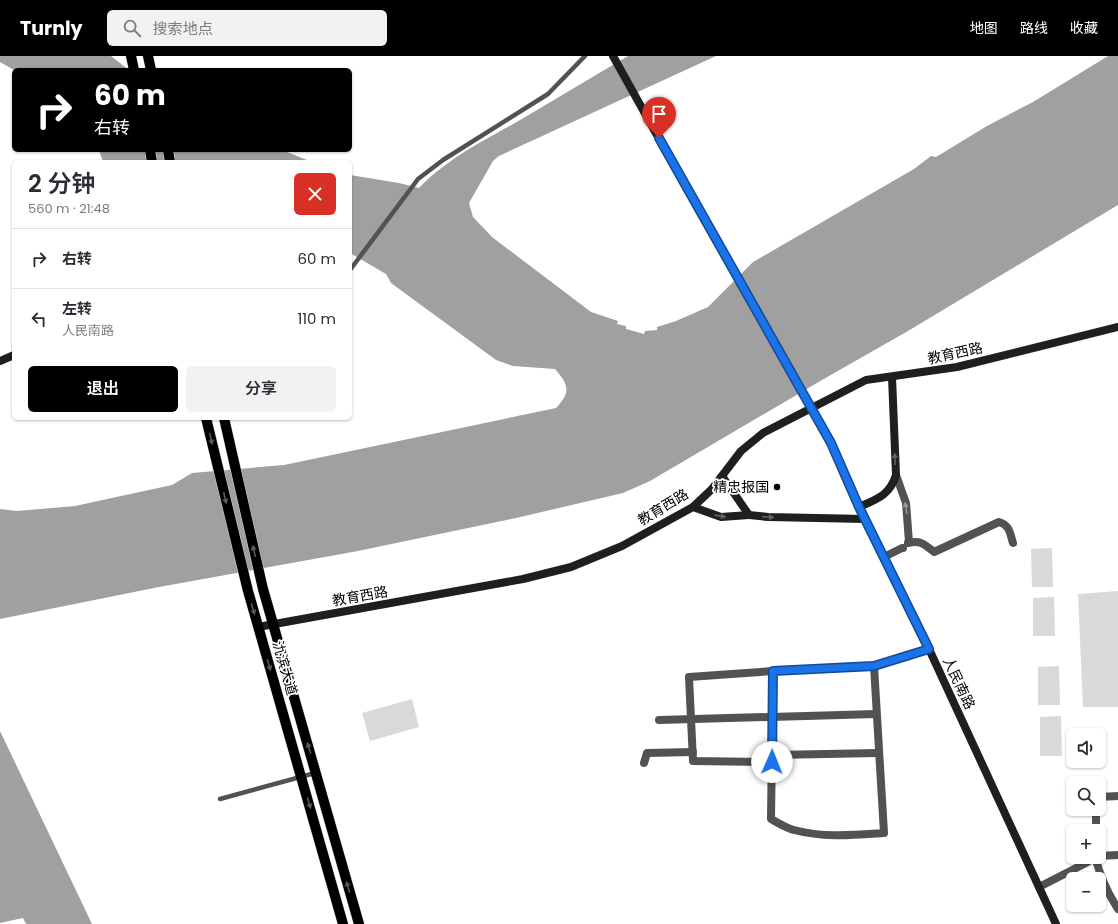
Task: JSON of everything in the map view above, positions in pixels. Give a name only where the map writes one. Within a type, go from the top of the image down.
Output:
[{"type":"main road","points":[[131,56],[134,68]]},
{"type":"main road","points":[[148,56],[151,68]]},
{"type":"main road","name":"人民南路","points":[[613,56],[831,443],[859,507],[929,649],[1056,924]]},
{"type":"main road","name":"教育西路","points":[[258,628],[523,579],[570,567],[622,546],[693,507],[712,489],[741,451],[763,433],[866,380],[957,367],[1118,327]]},
{"type":"main road","points":[[0,362],[12,356]]},
{"type":"main road","points":[[859,507],[876,500],[886,492],[893,484],[896,475],[892,377]]},
{"type":"main road","name":"氿滨大道","points":[[206,420],[258,628],[343,924]]},
{"type":"main road","name":"氿滨大道","points":[[224,420],[263,588],[359,924]]},
{"type":"main road","points":[[722,476],[749,515]]},
{"type":"main road","points":[[693,507],[721,517],[749,515],[768,517],[865,519]]},
{"type":"street","points":[[896,475],[906,503],[907,545]]},
{"type":"street","points":[[884,557],[907,545],[920,542],[925,544],[934,552],[999,522],[1008,527],[1013,543]]},
{"type":"street","points":[[878,753],[693,762],[689,677],[874,666],[929,649]]},
{"type":"street","points":[[773,671],[772,819],[793,830],[846,836],[884,832],[878,753],[874,666]]},
{"type":"street","points":[[659,720],[876,714]]},
{"type":"street","points":[[644,764],[647,753],[692,752]]},
{"type":"street","points":[[1106,797],[1118,796]]},
{"type":"street","points":[[1106,856],[1118,855]]},
{"type":"street","points":[[1039,887],[1084,864]]},
{"type":"street","points":[[1097,864],[1118,909]]},
{"type":"lane","points":[[352,267],[418,179],[443,160],[548,94],[585,56]]},
{"type":"lane","points":[[220,799],[316,773]]},
{"type":"shaded area","points":[[0,56],[111,56],[126,68],[12,69],[0,62]]},
{"type":"shaded area","points":[[628,56],[716,56],[499,156],[493,161],[469,203],[473,217],[492,237],[591,312],[618,321],[617,324],[626,326],[626,329],[644,334],[645,331],[657,330],[657,327],[676,321],[708,307],[753,262],[914,169],[931,156],[936,157],[987,126],[1033,102],[1108,56],[1118,56],[1118,205],[908,331],[650,481],[623,493],[516,518],[358,551],[159,587],[0,619],[0,509],[17,511],[75,506],[172,485],[192,473],[284,465],[556,408],[566,393],[566,388],[563,380],[555,369],[513,366],[496,360],[391,283],[386,274],[352,254],[352,175],[419,188],[441,168],[477,144]]},
{"type":"shaded area","points":[[100,152],[287,152],[307,160],[102,160]]},
{"type":"shaded area","points":[[1052,548],[1053,587],[1032,587],[1031,549]]},
{"type":"shaded area","points":[[1118,591],[1118,707],[1083,707],[1078,594]]},
{"type":"shaded area","points":[[1054,597],[1055,636],[1033,636],[1033,598]]},
{"type":"shaded area","points":[[1059,666],[1060,705],[1038,705],[1038,667]]},
{"type":"shaded area","points":[[412,699],[419,727],[370,741],[362,713]]},
{"type":"shaded area","points":[[1061,716],[1062,756],[1040,756],[1040,717]]},
{"type":"shaded area","points":[[0,731],[92,924],[26,924],[23,918],[0,923]]},
{"type":"place","name":"精忠报国","points":[[777,487]]},
{"type":"route","points":[[659,138],[831,443],[859,507],[929,649],[874,666],[773,671],[772,762]]}]
